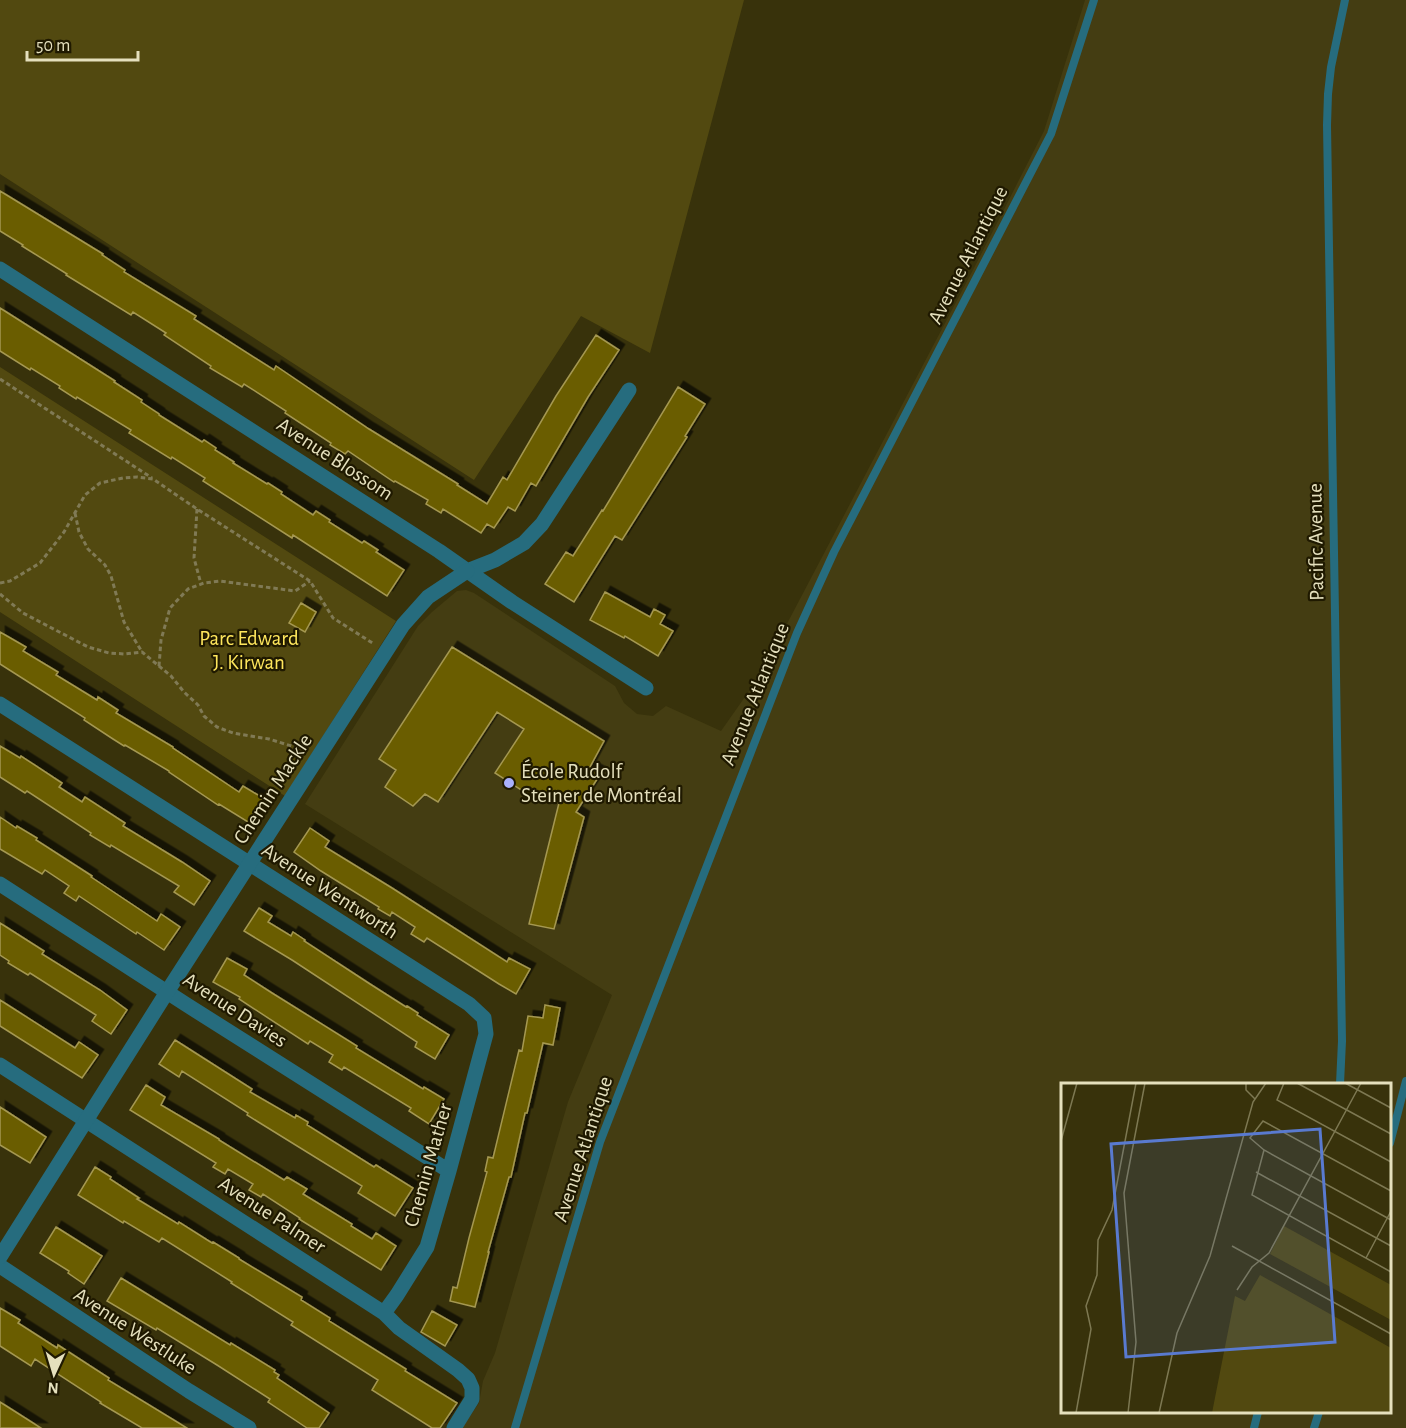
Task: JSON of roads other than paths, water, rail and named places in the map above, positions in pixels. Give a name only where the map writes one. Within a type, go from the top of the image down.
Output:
[{"type":"street","name":"Avenue Blossom","points":[[0,268],[429,544],[512,602],[646,688]]},
{"type":"street","name":"Chemin Mackle","points":[[0,1257],[403,624],[428,597],[467,571],[495,560],[524,543],[542,524],[629,390]]},
{"type":"street","name":"Avenue Wentworth","points":[[0,704],[469,1004],[484,1018]]},
{"type":"street","name":"Avenue Davies","points":[[0,884],[449,1171]]},
{"type":"street","name":"Chemin Mather","points":[[384,1313],[427,1247],[486,1034],[484,1018]]},
{"type":"street","name":"Avenue Palmer","points":[[0,1065],[384,1313],[399,1328],[458,1370],[468,1379],[472,1388],[472,1399],[454,1428]]},
{"type":"street","name":"Avenue Westluke","points":[[0,1266],[249,1428]]},
{"type":"lane","name":"Avenue Atlantique","points":[[515,1428],[600,1142],[797,633],[834,552],[1051,134],[1094,0]]},
{"type":"lane","name":"Pacific Avenue","points":[[1340,1083],[1342,1029],[1327,125],[1331,68],[1344,0]]},
{"type":"lane","points":[[1391,1136],[1406,1081]]},
{"type":"lane","points":[[1254,1428],[1258,1413]]},
{"type":"lane","points":[[1314,1428],[1319,1413]]},
{"type":"place","name":"École Rudolf Steiner de Montréal","points":[[509,783]]},
{"type":"park label","name":"Parc Edward J. Kirwan","points":[[249,650]]}]
